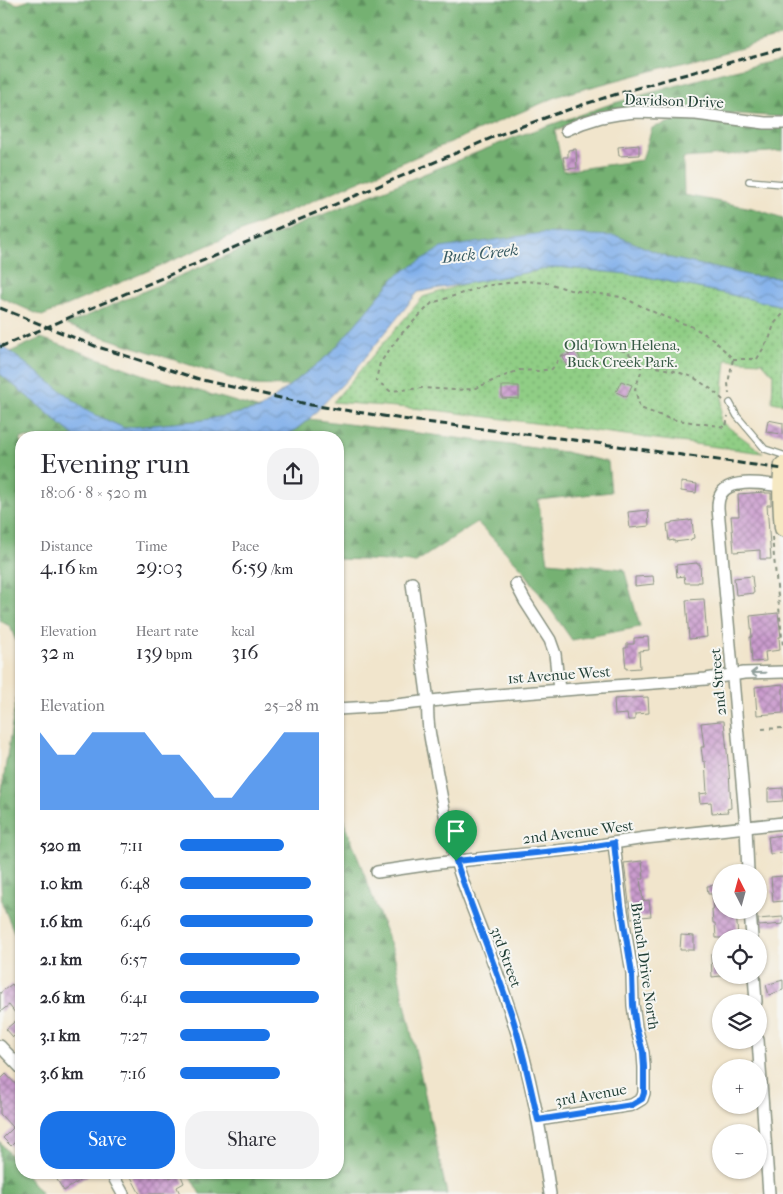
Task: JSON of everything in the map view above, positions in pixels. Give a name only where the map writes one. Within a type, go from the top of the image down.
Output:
[{"type":"main road","points":[[778,532],[783,465]]},
{"type":"street","name":"Davidson Drive","points":[[566,130],[582,122],[601,117],[635,112],[696,114],[783,124]]},
{"type":"street","name":"2nd Street","points":[[748,864],[718,508],[720,496],[728,487],[743,483],[781,486]]},
{"type":"street","name":"3rd Street","points":[[412,583],[428,701],[427,710],[445,821],[468,900],[486,942],[526,1064],[538,1120],[550,1194]]},
{"type":"street","points":[[516,584],[550,640],[555,654],[559,690]]},
{"type":"street","name":"1st Avenue West","points":[[344,709],[706,679],[744,673],[783,672]]},
{"type":"street","name":"2nd Avenue West","points":[[377,872],[783,823]]},
{"type":"street","name":"Branch Drive North","points":[[614,843],[621,905],[632,974],[636,1027],[643,1052],[644,1093]]},
{"type":"street","points":[[0,1046],[15,1062]]},
{"type":"street","points":[[759,1049],[768,1194]]},
{"type":"street","name":"3rd Avenue","points":[[538,1120],[632,1105],[642,1099],[644,1093]]},
{"type":"street","points":[[115,1179],[123,1194]]},
{"type":"lane","points":[[749,181],[783,184]]},
{"type":"lane","points":[[730,403],[738,416],[765,449],[783,455]]},
{"type":"path","points":[[730,403],[725,402],[711,389],[693,377],[641,364],[626,352],[612,347],[594,352],[575,350],[561,356],[552,369],[538,371],[518,370],[473,389],[422,388],[390,390],[376,380],[380,363],[400,335],[432,303],[484,286],[523,280],[548,283],[570,290],[622,297],[660,315],[694,327],[713,339],[733,359],[757,359],[770,337],[774,324],[783,314]]},
{"type":"path","points":[[641,364],[635,389],[640,408],[670,419],[726,427],[730,403],[728,383],[733,359]]},
{"type":"path","points":[[778,532],[783,647]]},
{"type":"path","points":[[762,729],[783,728]]},
{"type":"green space","points":[[0,0],[18,4],[31,0],[783,0],[783,36],[561,95],[42,316],[0,297]]},
{"type":"green space","points":[[783,59],[783,117],[680,110],[611,111],[555,131],[563,171],[642,160],[652,128],[679,119],[783,127],[783,151],[683,158],[684,195],[752,208],[783,218],[783,278],[751,276],[670,258],[617,236],[396,276],[331,353],[289,386],[252,385],[66,325],[307,221],[518,136],[611,104],[721,73]]},
{"type":"green space","name":"Old Town Helena, Buck Creek Park.","points":[[557,267],[638,275],[783,306],[783,404],[772,402],[773,374],[762,362],[726,360],[720,421],[763,453],[435,410],[333,402],[423,297],[464,284]]},
{"type":"green space","points":[[41,338],[148,376],[260,409],[204,420],[124,428],[89,412],[10,352]]},
{"type":"green space","points":[[0,374],[68,431],[15,431],[15,638],[10,626],[0,621]]},
{"type":"green space","points":[[309,419],[565,452],[608,462],[611,492],[538,500],[548,562],[624,569],[640,627],[572,640],[523,570],[477,522],[416,562],[344,559],[344,431],[294,431]]},
{"type":"green space","points":[[15,706],[15,934],[2,903],[0,801]]},
{"type":"green space","points":[[344,820],[394,954],[447,1194],[200,1194],[191,1179],[344,1179]]},
{"type":"green space","points":[[0,1142],[15,1161],[15,1179],[30,1179],[42,1194],[0,1194]]},
{"type":"water","name":"Buck Creek","points":[[542,233],[617,236],[670,258],[751,276],[783,278],[783,306],[638,275],[557,267],[418,292],[352,374],[309,419],[294,431],[68,431],[0,374],[0,344],[89,412],[124,428],[204,420],[260,409],[331,353],[396,276],[441,248]]},
{"type":"building","points":[[639,145],[639,155],[619,156],[618,147]]},
{"type":"building","points":[[576,149],[577,168],[565,169],[563,157],[568,157],[568,150]]},
{"type":"building","points":[[577,351],[581,361],[567,367],[563,357]]},
{"type":"building","points":[[621,381],[632,385],[627,397],[616,392]]},
{"type":"building","points":[[502,386],[519,386],[519,399],[502,398]]},
{"type":"building","points":[[768,420],[783,423],[783,434],[766,432]]},
{"type":"building","points":[[681,482],[697,484],[696,493],[681,491]]},
{"type":"building","points":[[771,493],[771,505],[767,505],[771,559],[760,559],[760,550],[734,552],[731,516],[739,516],[738,494]]},
{"type":"building","points":[[648,510],[649,526],[630,528],[628,512]]},
{"type":"building","points":[[692,520],[694,538],[691,540],[669,541],[667,524]]},
{"type":"building","points":[[700,564],[701,582],[685,583],[684,576],[677,577],[676,565]]},
{"type":"building","points":[[653,576],[654,584],[635,586],[635,577]]},
{"type":"building","points":[[752,576],[754,593],[736,595],[734,578]]},
{"type":"building","points":[[704,599],[707,637],[689,639],[686,600]]},
{"type":"building","points":[[778,613],[781,637],[779,637],[780,650],[765,652],[766,661],[752,662],[750,616]]},
{"type":"building","points":[[648,637],[649,650],[639,651],[640,668],[626,669],[624,648],[627,648],[627,644],[634,644],[634,638]]},
{"type":"building","points":[[783,684],[783,713],[757,715],[755,687]]},
{"type":"building","points":[[648,697],[649,713],[635,714],[635,720],[628,720],[627,714],[615,715],[614,699]]},
{"type":"building","points":[[724,721],[731,808],[727,809],[728,812],[712,813],[711,802],[700,803],[699,794],[707,793],[705,761],[703,762],[701,747],[704,747],[701,723]]},
{"type":"building","points":[[783,788],[783,801],[768,802],[768,789]]},
{"type":"building","points":[[783,835],[783,853],[770,854],[768,837]]},
{"type":"building","points":[[642,861],[644,879],[640,879],[643,901],[649,900],[651,916],[631,918],[624,863]]},
{"type":"building","points":[[783,876],[783,901],[773,902],[771,877]]},
{"type":"building","points":[[707,886],[712,886],[712,894],[708,894]]},
{"type":"building","points":[[783,917],[783,924],[759,926],[758,919]]},
{"type":"building","points":[[713,919],[737,919],[737,929],[715,929],[715,923],[713,923]]},
{"type":"building","points":[[681,935],[694,936],[694,950],[680,950]]},
{"type":"building","points":[[783,980],[783,990],[769,995],[766,985]]},
{"type":"building","points":[[12,984],[15,988],[15,1013],[9,1005],[0,1012],[0,993]]},
{"type":"building","points":[[15,1021],[15,1036],[13,1037],[6,1029]]},
{"type":"building","points":[[6,1074],[15,1084],[15,1142],[11,1146],[3,1138],[13,1128],[0,1114],[0,1080]]},
{"type":"building","points":[[57,1179],[82,1179],[64,1191]]},
{"type":"building","points":[[132,1179],[182,1179],[184,1183],[177,1187],[180,1194],[140,1194]]},
{"type":"railway","points":[[0,347],[496,136],[609,96],[783,48]]},
{"type":"railway","points":[[0,308],[95,346],[202,380],[311,405],[409,420],[574,440],[783,469]]},
{"type":"route","points":[[614,843],[621,905],[632,974],[636,1027],[643,1052],[645,1085],[642,1099],[632,1105],[538,1120],[526,1064],[512,1018],[486,942],[468,900],[456,861],[575,849],[614,843]]}]
